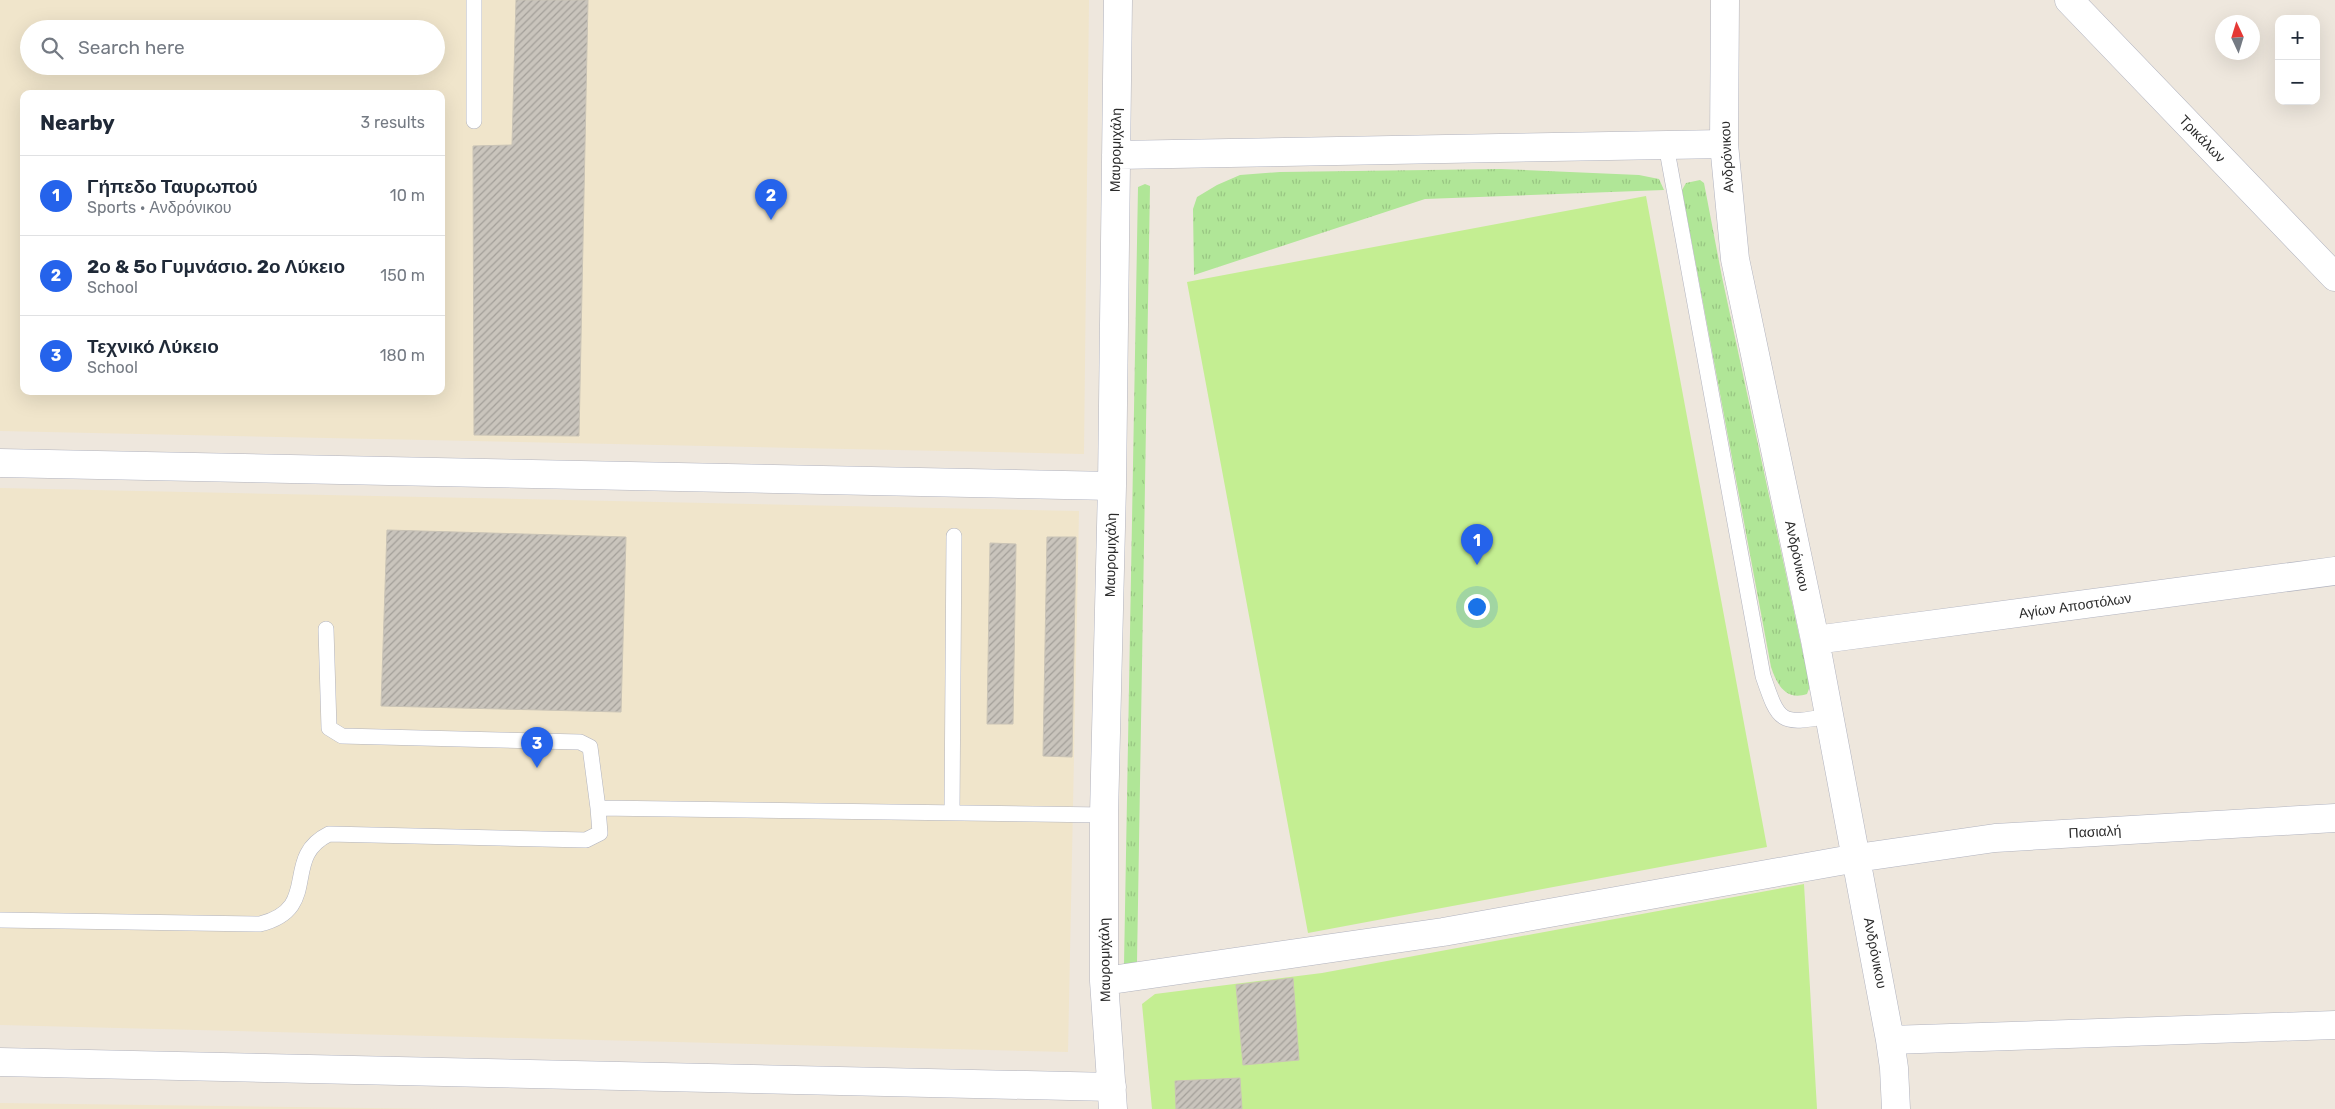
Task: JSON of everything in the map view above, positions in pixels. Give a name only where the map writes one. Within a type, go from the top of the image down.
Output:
[{"type":"street","name":"Μαυρομιχάλη","points":[[1112,1098],[1104,981],[1104,815],[1112,486],[1118,0]]},
{"type":"street","name":"Ανδρόνικου","points":[[1725,0],[1724,144],[1738,280],[1815,640],[1857,858],[1890,1040],[1894,1068],[1896,1109]]},
{"type":"street","name":"Τρικάλων","points":[[2069,0],[2335,277]]},
{"type":"street","points":[[1116,155],[1724,144]]},
{"type":"street","points":[[0,463],[1112,486]]},
{"type":"street","name":"Αγίων Αποστόλων","points":[[1815,640],[2335,571]]},
{"type":"street","name":"Πασιαλή","points":[[1104,981],[1443,932],[1857,858],[1996,838],[2335,818]]},
{"type":"street","points":[[1890,1040],[2335,1025]]},
{"type":"street","points":[[0,1062],[1112,1098]]},
{"type":"lane","points":[[474,0],[474,121]]},
{"type":"lane","points":[[1666,145],[1763,676],[1772,703],[1783,718],[1796,722],[1829,716]]},
{"type":"lane","points":[[952,813],[954,536]]},
{"type":"lane","points":[[0,920],[260,924],[273,921],[296,901],[304,861],[309,848],[318,839],[329,834],[586,840],[600,833],[590,747],[580,742],[342,736],[329,728],[326,629]]},
{"type":"lane","points":[[598,808],[1104,815]]},
{"type":"shaded area","points":[[0,0],[1089,0],[1084,454],[0,431]]},
{"type":"shaded area","points":[[0,488],[1079,511],[1068,1052],[0,1025]]},
{"type":"shaded area","points":[[0,1103],[445,1109],[0,1109]]},
{"type":"green space","points":[[1501,169],[1639,175],[1659,179],[1664,190],[1425,199],[1194,275],[1193,209],[1197,197],[1217,185],[1240,175],[1280,172]]},
{"type":"green space","points":[[1700,180],[1704,183],[1722,277],[1810,686],[1807,694],[1800,696],[1783,690],[1776,680],[1771,667],[1682,190],[1686,183]]},
{"type":"green space","points":[[1145,184],[1150,186],[1137,963],[1124,965],[1138,187]]},
{"type":"green space","points":[[1646,196],[1767,847],[1308,933],[1187,282]]},
{"type":"green space","points":[[1804,884],[1817,1109],[1152,1109],[1142,1004],[1155,994],[1322,973]]},
{"type":"building","points":[[516,0],[588,0],[579,436],[474,435],[473,146],[512,145]]},
{"type":"building","points":[[387,530],[626,537],[621,712],[381,706]]},
{"type":"building","points":[[1047,537],[1076,537],[1072,757],[1043,756]]},
{"type":"building","points":[[990,543],[1016,544],[1013,724],[987,724]]},
{"type":"building","points":[[1293,978],[1299,1060],[1243,1065],[1236,985]]},
{"type":"building","points":[[1240,1078],[1242,1109],[1176,1109],[1175,1081]]},
{"type":"place","name":"2ο & 5ο Γυμνάσιο. 2ο Λύκειο","points":[[771,220]]},
{"type":"place","name":"Γήπεδο Ταυρωπού","points":[[1477,565]]},
{"type":"place","name":"Τεχνικό Λύκειο","points":[[537,768]]}]
